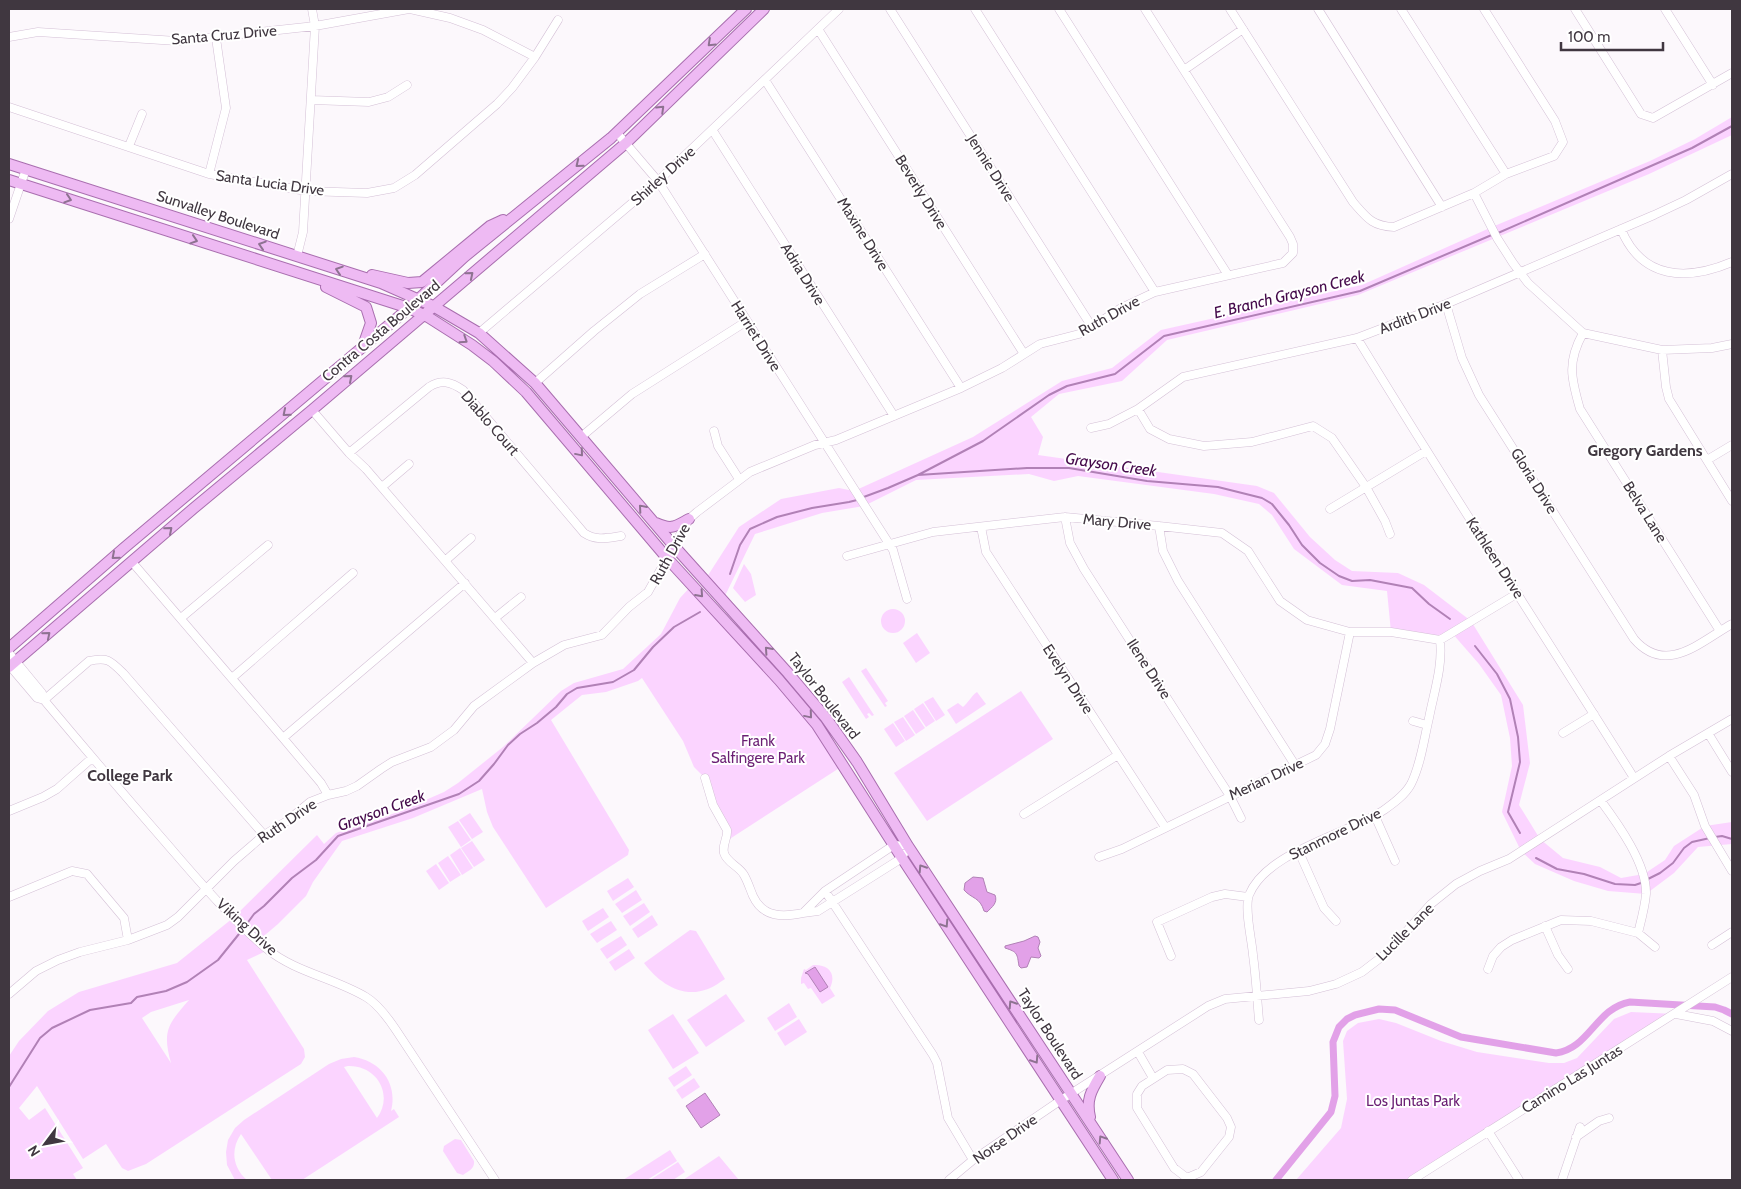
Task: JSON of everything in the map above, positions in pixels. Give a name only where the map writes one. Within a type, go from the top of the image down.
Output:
[{"type":"main road","name":"Contra Costa Boulevard","points":[[9,648],[124,548],[335,372],[464,257],[617,133],[746,9]]},
{"type":"main road","name":"Contra Costa Boulevard","points":[[10,663],[132,562],[626,143],[763,9]]},
{"type":"main road","name":"Sunvalley Boulevard","points":[[9,164],[381,283],[418,299]]},
{"type":"main road","name":"Sunvalley Boulevard","points":[[9,180],[409,308]]},
{"type":"main road","points":[[359,277],[375,275],[403,282],[422,282],[490,226],[500,221],[511,219]]},
{"type":"main road","points":[[240,255],[250,252],[285,263],[290,262],[297,256]]},
{"type":"main road","points":[[302,274],[366,307],[371,323],[363,347]]},
{"type":"main road","name":"Taylor Boulevard","points":[[418,299],[478,333],[535,383],[654,523],[788,672],[826,718],[857,762],[908,846],[1128,1180]]},
{"type":"main road","name":"Taylor Boulevard","points":[[409,308],[423,315],[493,361],[526,392],[667,558],[779,680],[816,725],[1113,1180]]},
{"type":"main road","points":[[312,410],[310,402],[328,384],[335,372]]},
{"type":"main road","points":[[654,523],[671,528],[689,519]]},
{"type":"main road","points":[[1091,1123],[1087,1105],[1100,1076]]},
{"type":"street","points":[[297,256],[303,232],[306,191],[314,26],[312,9]]},
{"type":"street","name":"Santa Cruz Drive","points":[[9,38],[38,32],[178,41],[314,26],[410,9],[450,18],[483,30],[535,57]]},
{"type":"street","name":"Shirley Drive","points":[[478,333],[658,181],[713,131],[839,9]]},
{"type":"street","name":"Jennie Drive","points":[[890,9],[1092,327]]},
{"type":"street","points":[[975,9],[1155,292]]},
{"type":"street","points":[[1059,9],[1228,275]]},
{"type":"street","points":[[1145,9],[1184,70],[1243,29]]},
{"type":"street","points":[[1230,9],[1353,202],[1371,221],[1380,226],[1394,227],[1474,193],[1506,174],[1554,156],[1563,142],[1555,121],[1484,9]]},
{"type":"street","points":[[1318,9],[1442,207]]},
{"type":"street","points":[[1401,9],[1506,174]]},
{"type":"street","points":[[1575,9],[1641,114],[1653,118],[1732,73]]},
{"type":"street","points":[[1665,9],[1712,85]]},
{"type":"street","name":"Santa Lucia Drive","points":[[9,107],[209,174],[306,191],[367,193],[394,188],[415,175],[497,104],[512,88],[535,57],[558,20]]},
{"type":"street","name":"Beverly Drive","points":[[818,29],[1024,354]]},
{"type":"street","points":[[209,174],[226,108],[216,38]]},
{"type":"street","name":"Ruth Drive","points":[[9,994],[36,971],[58,960],[80,952],[128,940],[167,925],[178,917],[264,834],[287,821],[310,802],[357,786],[392,762],[431,747],[454,730],[480,702],[533,663],[564,645],[602,635],[629,607],[648,592],[689,519],[750,472],[961,388],[1002,368],[1040,344],[1079,334],[1122,308],[1155,292],[1283,263],[1294,253],[1290,237],[1184,70]]},
{"type":"street","name":"Maxine Drive","points":[[765,80],[961,388]]},
{"type":"street","points":[[311,100],[369,102],[388,97],[407,85]]},
{"type":"street","points":[[129,146],[142,114]]},
{"type":"street","name":"Adria Drive","points":[[713,131],[894,416]]},
{"type":"street","name":"Harriet Drive","points":[[617,133],[658,181],[893,550],[907,599]]},
{"type":"street","points":[[9,219],[26,169]]},
{"type":"street","name":"Ardith Drive","points":[[1091,428],[1109,424],[1138,409],[1183,377],[1357,338],[1446,304],[1686,200],[1732,174]]},
{"type":"street","points":[[1474,193],[1497,238],[1528,283],[1583,333],[1662,350],[1712,348],[1732,344]]},
{"type":"street","points":[[1621,229],[1633,251],[1641,260],[1659,270],[1682,274],[1706,271],[1732,262]]},
{"type":"street","points":[[535,383],[594,331],[640,294],[705,254]]},
{"type":"street","name":"Gloria Drive","points":[[1446,304],[1462,358],[1479,395],[1634,639],[1649,653],[1671,656],[1682,653],[1720,630]]},
{"type":"street","points":[[580,437],[632,394],[747,321]]},
{"type":"street","name":"Belva Lane","points":[[1583,333],[1575,348],[1572,365],[1575,391],[1580,409],[1720,630]]},
{"type":"street","name":"Kathleen Drive","points":[[1357,338],[1426,452],[1518,593],[1634,778]]},
{"type":"street","points":[[1662,350],[1669,399],[1732,501]]},
{"type":"street","name":"Diablo Court","points":[[349,453],[429,387],[437,382],[453,384],[463,390],[584,533],[597,539],[621,536]]},
{"type":"street","points":[[1138,409],[1150,429],[1169,439],[1204,446],[1252,442],[1313,426],[1332,438],[1366,487],[1385,520],[1390,534]]},
{"type":"street","points":[[312,410],[349,453],[366,468],[533,663]]},
{"type":"street","points":[[714,431],[718,446],[739,479]]},
{"type":"street","points":[[1707,460],[1732,445]]},
{"type":"street","points":[[1330,509],[1426,452]]},
{"type":"street","points":[[382,487],[409,464]]},
{"type":"street","name":"Mary Drive","points":[[848,556],[934,532],[1065,517],[1222,533],[1248,551],[1280,601],[1308,620],[1350,632],[1391,632],[1440,640]]},
{"type":"street","name":"Ilene Drive","points":[[1065,517],[1070,543],[1084,569],[1230,796],[1241,818]]},
{"type":"street","points":[[1159,526],[1163,551],[1178,581],[1295,765]]},
{"type":"street","name":"Evelyn Drive","points":[[982,527],[986,552],[1165,827]]},
{"type":"street","points":[[446,560],[471,538]]},
{"type":"street","points":[[181,618],[268,545]]},
{"type":"street","points":[[132,562],[321,783],[328,795]]},
{"type":"street","points":[[232,678],[353,573]]},
{"type":"street","points":[[283,738],[465,583]]},
{"type":"street","points":[[1440,640],[1518,593]]},
{"type":"street","points":[[495,618],[521,597]]},
{"type":"street","points":[[1720,630],[1732,624]]},
{"type":"street","name":"Merian Drive","points":[[1099,857],[1122,849],[1316,755],[1326,744],[1330,730],[1350,632]]},
{"type":"street","name":"Stanmore Drive","points":[[1248,897],[1261,876],[1278,862],[1375,816],[1396,802],[1410,785],[1419,760],[1427,725],[1442,652],[1440,640]]},
{"type":"street","points":[[44,700],[89,661],[98,659],[111,661],[264,834]]},
{"type":"street","name":"Viking Drive","points":[[10,663],[37,698],[44,700],[92,758],[233,918],[268,950],[285,961],[335,981],[367,997],[380,1010],[396,1030],[495,1180]]},
{"type":"street","points":[[1563,733],[1594,714]]},
{"type":"street","name":"Lucille Lane","points":[[1061,1100],[1208,1006],[1225,999],[1309,991],[1336,984],[1362,972],[1388,952],[1432,904],[1456,884],[1480,870],[1509,858],[1669,756],[1732,719]]},
{"type":"street","points":[[1413,720],[1427,725]]},
{"type":"street","points":[[1708,733],[1732,772]]},
{"type":"street","points":[[1024,814],[1118,755]]},
{"type":"street","points":[[1669,756],[1694,795],[1705,826],[1732,871]]},
{"type":"street","points":[[9,800],[11,810],[57,789],[92,758]]},
{"type":"street","points":[[705,778],[713,805],[728,830],[723,846],[724,855],[745,875],[757,903],[765,911],[776,916],[818,912],[902,858],[908,846],[894,845],[825,891],[803,913]]},
{"type":"street","points":[[1601,801],[1637,858],[1644,874],[1646,894],[1638,933]]},
{"type":"street","points":[[1375,816],[1394,861]]},
{"type":"street","points":[[1299,852],[1324,908],[1336,922]]},
{"type":"street","points":[[9,897],[72,871],[87,874],[124,918],[128,940]]},
{"type":"street","points":[[825,891],[934,1055],[948,1118],[973,1160]]},
{"type":"street","points":[[1171,956],[1156,922],[1212,897],[1225,894],[1248,897],[1249,928],[1259,1020]]},
{"type":"street","points":[[1488,969],[1493,956],[1501,947],[1512,940],[1561,920],[1591,921],[1638,933],[1655,947]]},
{"type":"street","points":[[1545,926],[1558,955],[1568,969]]},
{"type":"street","points":[[1712,944],[1732,932]]},
{"type":"street","name":"Camino Las Juntas","points":[[1412,1180],[1732,977]]},
{"type":"street","points":[[1679,1012],[1713,1022],[1732,1031]]},
{"type":"street","points":[[1138,1052],[1153,1078]]},
{"type":"street","points":[[1183,1069],[1193,1074],[1227,1118],[1231,1127],[1229,1137],[1201,1172],[1187,1178],[1174,1168],[1137,1108],[1137,1094],[1142,1086],[1153,1078],[1167,1070],[1183,1069]]},
{"type":"street","name":"Norse Drive","points":[[949,1180],[973,1160],[1061,1100]]},
{"type":"street","points":[[1576,1137],[1599,1121],[1609,1118]]},
{"type":"street","points":[[1562,1180],[1580,1127]]},
{"type":"street","points":[[1488,1131],[1519,1180]]},
{"type":"green space","points":[[1732,117],[1732,135],[1649,174],[1358,295],[1167,340],[1122,381],[1059,394],[1031,417],[1043,437],[1038,455],[1257,486],[1274,493],[1310,537],[1335,560],[1352,571],[1398,573],[1424,585],[1471,621],[1523,705],[1530,763],[1519,805],[1540,839],[1563,858],[1600,867],[1621,878],[1644,874],[1665,860],[1674,846],[1705,826],[1732,822],[1732,844],[1698,847],[1674,873],[1646,894],[1608,891],[1574,881],[1535,864],[1521,851],[1502,812],[1512,766],[1510,738],[1501,695],[1479,664],[1452,633],[1440,640],[1391,632],[1387,591],[1342,585],[1294,549],[1272,515],[1259,504],[1214,494],[1078,476],[1054,481],[1029,474],[916,480],[864,506],[822,513],[755,534],[723,600],[705,580],[739,527],[781,499],[839,488],[854,491],[973,437],[1062,381],[1112,368],[1161,330],[1362,285],[1492,227],[1650,161],[1695,139]]},
{"type":"green space","points":[[744,564],[751,574],[756,595],[745,602],[733,588]]},
{"type":"green space","name":"Frank Salfingere Park","points":[[692,585],[779,680],[844,765],[725,842],[728,835],[705,778],[694,767],[683,741],[642,678],[606,692],[582,695],[551,720],[629,850],[628,855],[546,908],[493,827],[487,812],[482,789],[413,818],[342,841],[313,882],[306,896],[258,941],[268,950],[247,960],[304,1049],[305,1057],[301,1064],[146,1164],[128,1171],[122,1168],[106,1144],[83,1159],[37,1086],[19,1108],[29,1120],[45,1108],[83,1168],[73,1174],[77,1180],[9,1180],[9,1056],[19,1041],[48,1011],[79,992],[177,963],[233,918],[317,835],[324,844],[336,833],[398,812],[444,792],[458,783],[503,747],[561,691],[574,683],[623,669],[661,634],[680,598]],"holes":[[[189,1000],[176,1015],[169,1028],[167,1043],[171,1063],[142,1018],[151,1012]]]},
{"type":"green space","points":[[893,609],[901,613],[905,621],[901,629],[893,633],[885,629],[881,621],[885,613]]},
{"type":"green space","points":[[917,633],[930,653],[916,663],[903,643]]},
{"type":"green space","points":[[866,668],[888,701],[885,703],[887,706],[885,707],[861,671]]},
{"type":"green space","points":[[849,677],[874,715],[867,714],[869,717],[866,719],[842,682]]},
{"type":"green space","points":[[1021,691],[1053,739],[927,821],[894,773]]},
{"type":"green space","points":[[977,692],[986,704],[956,724],[947,710],[958,703],[963,707]]},
{"type":"green space","points":[[933,697],[945,715],[936,721],[924,702]]},
{"type":"green space","points":[[923,703],[935,721],[926,727],[914,709]]},
{"type":"green space","points":[[913,710],[925,728],[916,734],[904,716]]},
{"type":"green space","points":[[903,717],[915,735],[906,741],[894,722]]},
{"type":"green space","points":[[893,723],[905,741],[896,747],[884,729]]},
{"type":"green space","points":[[470,813],[483,832],[472,839],[459,820]]},
{"type":"green space","points":[[458,821],[471,840],[461,847],[448,827]]},
{"type":"green space","points":[[472,841],[485,860],[474,867],[461,848]]},
{"type":"green space","points":[[460,848],[473,868],[462,875],[450,855]]},
{"type":"green space","points":[[448,856],[461,875],[450,882],[438,863]]},
{"type":"green space","points":[[436,864],[449,883],[439,890],[426,871]]},
{"type":"green space","points":[[628,878],[634,887],[613,901],[607,891]]},
{"type":"green space","points":[[636,890],[642,900],[622,913],[615,904]]},
{"type":"green space","points":[[644,903],[650,912],[630,926],[623,916]]},
{"type":"green space","points":[[603,908],[609,917],[588,931],[582,921]]},
{"type":"green space","points":[[652,915],[658,925],[638,938],[632,929]]},
{"type":"green space","points":[[611,921],[617,930],[597,943],[590,934]]},
{"type":"green space","points":[[690,930],[696,931],[725,979],[710,988],[698,992],[680,990],[664,983],[644,963]]},
{"type":"green space","points":[[621,936],[627,945],[607,959],[600,949]]},
{"type":"green space","points":[[629,949],[635,958],[615,971],[609,962]]},
{"type":"green space","points":[[813,965],[823,966],[830,970],[832,974],[830,988],[835,996],[822,1004],[811,988],[808,989],[804,983],[801,984],[804,969],[806,970]]},
{"type":"green space","points":[[726,994],[745,1021],[706,1047],[687,1020]]},
{"type":"green space","points":[[789,1003],[797,1017],[775,1031],[767,1018]]},
{"type":"green space","name":"Los Juntas Park","points":[[1631,1012],[1676,1014],[1412,1180],[1296,1180],[1341,1128],[1347,1099],[1343,1041],[1347,1031],[1358,1023],[1379,1019],[1396,1023],[1441,1041],[1477,1052],[1549,1063],[1564,1063],[1577,1058],[1614,1019]]},
{"type":"green space","points":[[673,1014],[699,1053],[673,1069],[648,1030]]},
{"type":"green space","points":[[799,1019],[807,1032],[785,1046],[777,1033]]},
{"type":"green space","points":[[354,1057],[364,1059],[372,1063],[385,1075],[392,1092],[391,1111],[394,1109],[399,1117],[302,1180],[272,1180],[241,1134],[234,1152],[236,1164],[247,1180],[235,1180],[227,1165],[226,1152],[228,1140],[235,1128],[244,1120],[329,1064],[341,1059]],"holes":[[[344,1067],[358,1067],[367,1070],[374,1076],[380,1083],[383,1091],[384,1100],[377,1118]]]},
{"type":"green space","points":[[686,1066],[692,1075],[674,1087],[668,1078]]},
{"type":"green space","points":[[694,1078],[700,1087],[682,1099],[676,1090]]},
{"type":"green space","points":[[455,1139],[461,1140],[474,1161],[472,1168],[463,1175],[457,1173],[443,1151],[444,1146]]},
{"type":"green space","points":[[670,1150],[677,1161],[647,1180],[623,1180]]},
{"type":"green space","points":[[719,1156],[739,1180],[683,1180]]},
{"type":"green space","points":[[678,1162],[685,1172],[673,1180],[650,1180]]},
{"type":"shaded area","points":[[973,877],[983,878],[987,892],[995,895],[995,903],[987,912],[984,911],[978,901],[964,890],[965,883]]},
{"type":"shaded area","points":[[1035,936],[1038,937],[1040,942],[1038,948],[1041,956],[1039,958],[1031,957],[1027,967],[1021,968],[1016,954],[1005,948],[1005,946]]},
{"type":"shaded area","points":[[815,967],[828,987],[820,992],[808,974],[805,973]]},
{"type":"shaded area","points":[[705,1093],[720,1115],[701,1128],[686,1106]]},
{"type":"waterway","name":"E. Branch Grayson Creek","points":[[1498,233],[1692,148],[1732,126]]},
{"type":"waterway","name":"E. Branch Grayson Creek","points":[[918,475],[983,441],[1049,395],[1067,386],[1115,374],[1164,336],[1360,291],[1494,234]]},
{"type":"waterway","name":"Grayson Creek","points":[[861,498],[918,475],[1027,468],[1069,468],[1147,481],[1218,487],[1262,498],[1272,504],[1302,545],[1320,563],[1339,576],[1352,581],[1370,580],[1412,588],[1429,604],[1450,619]]},
{"type":"waterway","name":"Grayson Creek","points":[[730,574],[740,545],[750,529],[777,517],[812,508],[857,500]]},
{"type":"waterway","name":"Grayson Creek","points":[[246,925],[254,914],[292,878],[316,860],[338,836],[459,794],[479,781],[508,745],[556,707],[567,694],[577,688],[613,682],[634,670],[653,647],[674,627],[700,612]]},
{"type":"waterway","name":"Grayson Creek","points":[[1475,646],[1497,674],[1510,699],[1518,737],[1520,762],[1508,812],[1520,833]]},
{"type":"waterway","name":"Grayson Creek","points":[[1715,837],[1722,836],[1732,839]]},
{"type":"waterway","name":"Grayson Creek","points":[[1648,879],[1673,863],[1684,848],[1692,842],[1710,838]]},
{"type":"waterway","name":"Grayson Creek","points":[[1536,858],[1557,869],[1584,874],[1615,884],[1635,885],[1641,883]]},
{"type":"waterway","name":"Grayson Creek","points":[[9,1087],[40,1038],[52,1028],[90,1010],[131,1003],[137,997],[166,991],[187,982],[218,960],[243,929]]},
{"type":"waterway","points":[[1276,1180],[1331,1112],[1335,1096],[1333,1042],[1339,1027],[1347,1019],[1355,1015],[1379,1009],[1395,1010],[1461,1037],[1556,1053],[1567,1050],[1577,1044],[1609,1012],[1618,1006],[1630,1002],[1715,1007],[1732,1014]]},
{"type":"district","name":"Gregory Gardens","points":[[1645,450]]},
{"type":"district","name":"College Park","points":[[130,775]]}]
